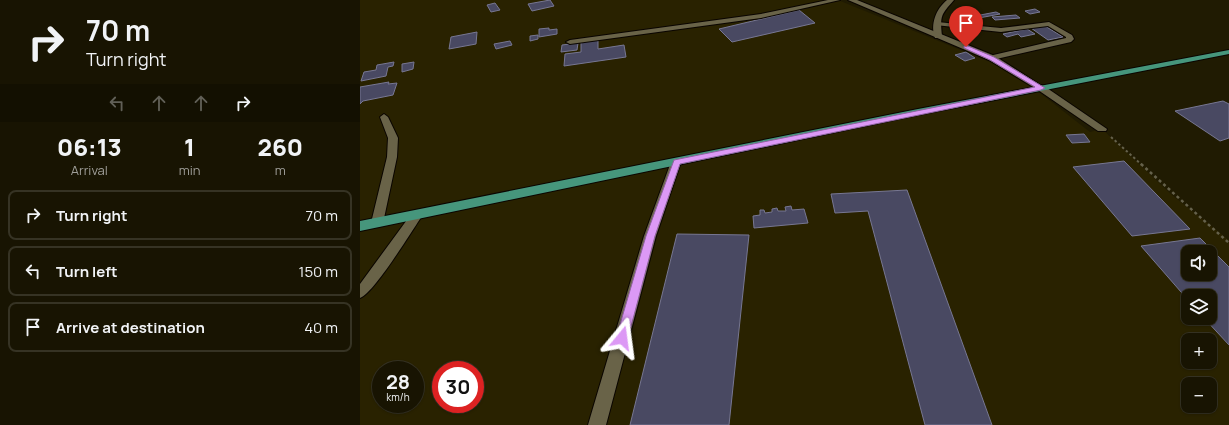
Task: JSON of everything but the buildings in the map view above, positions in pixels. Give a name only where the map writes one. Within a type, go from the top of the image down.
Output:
[{"type":"highway","points":[[360,226],[416,216],[1041,88],[1229,52]]},
{"type":"street","points":[[851,0],[992,58],[1041,88],[1102,129]]},
{"type":"street","points":[[938,36],[938,13],[942,7],[951,0]]},
{"type":"street","points":[[597,425],[650,236],[676,162]]},
{"type":"lane","points":[[570,42],[761,16],[837,0]]},
{"type":"lane","points":[[937,24],[1001,30],[1049,24],[1070,36],[1070,39],[1068,40],[992,58]]},
{"type":"lane","points":[[377,223],[392,157],[393,138],[384,117]]},
{"type":"lane","points":[[360,293],[376,274],[416,216]]},
{"type":"path","points":[[1102,129],[1229,243]]},
{"type":"shaded area","points":[[360,0],[838,0],[1012,71],[1090,132],[1102,129],[1172,195],[1229,240],[1229,425],[360,425]]},
{"type":"route","points":[[622,338],[650,236],[676,162],[1041,88],[992,58],[966,47]]}]
